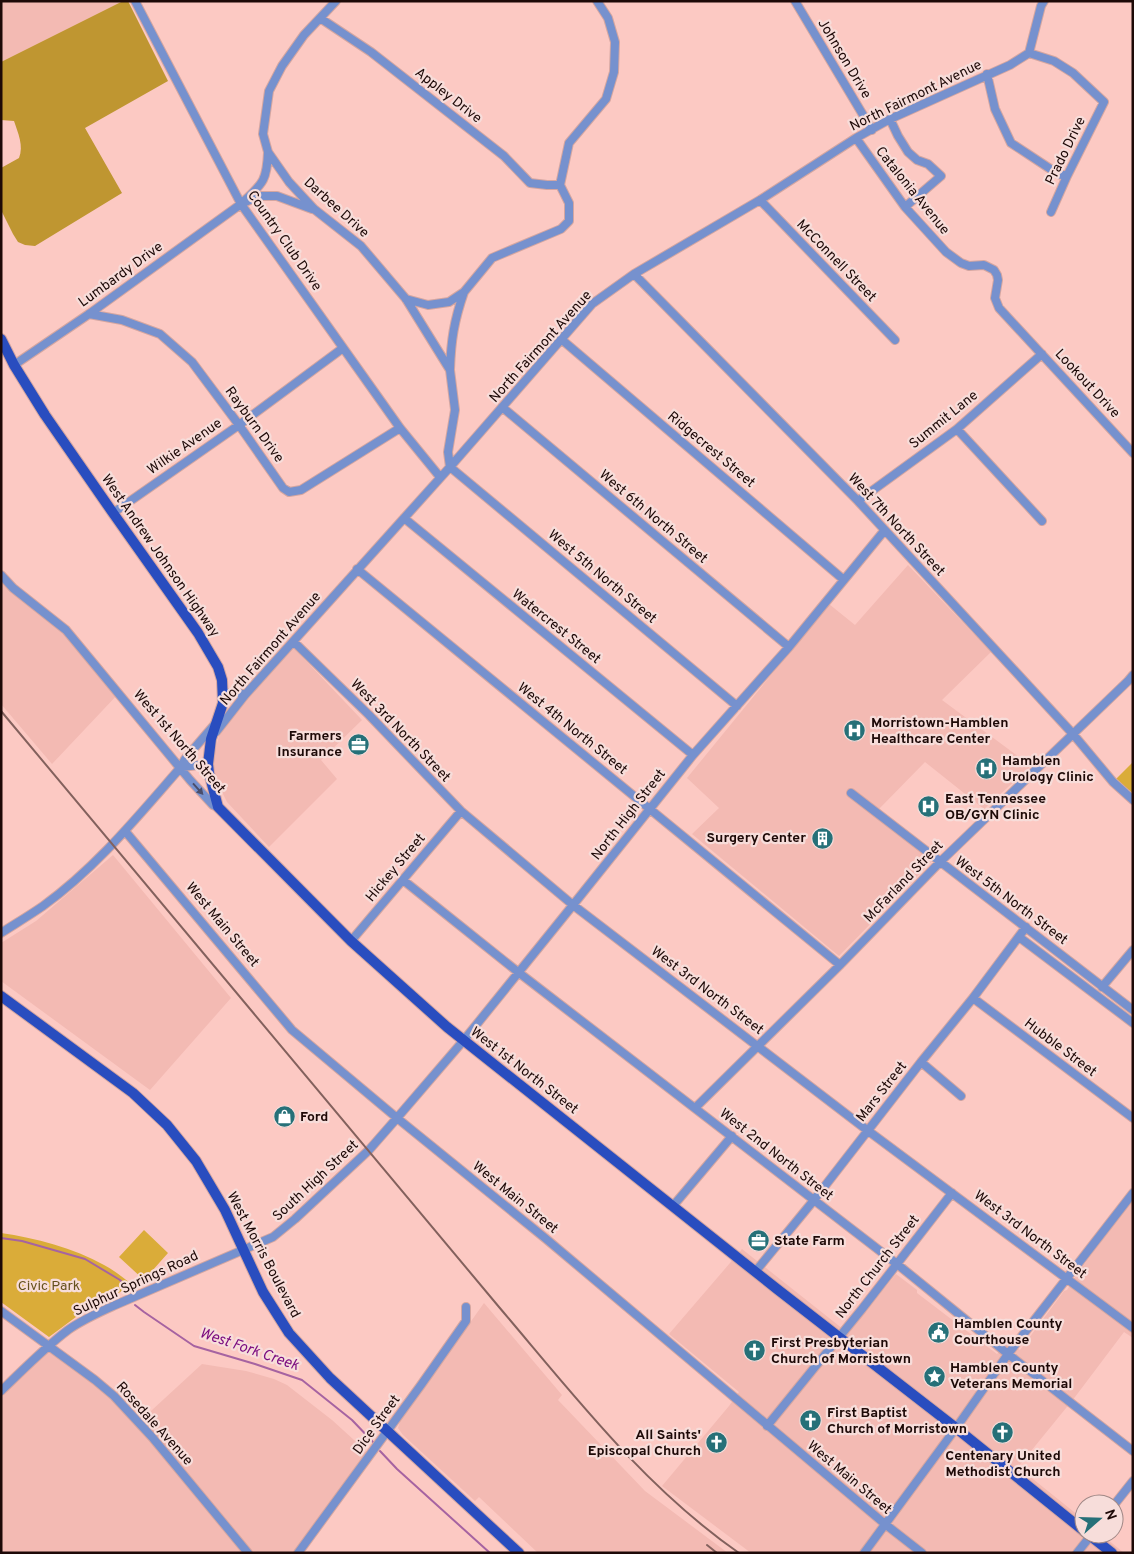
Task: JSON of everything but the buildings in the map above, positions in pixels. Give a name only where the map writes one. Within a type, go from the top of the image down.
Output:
[{"type":"main road","name":"West Andrew Johnson Highway","points":[[1,339],[14,365],[45,415],[208,648],[218,667],[222,680],[222,709],[211,739],[208,764],[208,773],[218,807]]},
{"type":"main road","name":"West 1st North Street","points":[[218,807],[351,941],[406,992],[755,1272],[1074,1522]]},
{"type":"main road","name":"West Morris Boulevard","points":[[1,996],[133,1093],[167,1126],[196,1161],[225,1210],[263,1292],[289,1333],[330,1378],[519,1553]]},
{"type":"main road","name":"West 1st North Street","points":[[1101,1544],[1112,1553]]},
{"type":"street","name":"Country Club Drive","points":[[135,1],[240,204],[400,428],[440,478]]},
{"type":"street","name":"Darbee Drive","points":[[336,1],[304,35],[282,66],[268,91],[263,134],[268,152],[288,182],[314,209],[361,246],[406,299],[450,370]]},
{"type":"street","points":[[560,185],[570,143],[606,99],[614,72],[615,42],[608,18],[597,1]]},
{"type":"street","name":"Johnson Drive","points":[[795,1],[872,130]]},
{"type":"street","points":[[1029,53],[1044,1]]},
{"type":"street","name":"Appley Drive","points":[[320,18],[371,52],[504,156],[530,183],[547,186],[560,185]]},
{"type":"street","name":"North Fairmont Avenue","points":[[211,739],[245,695],[450,467],[592,304],[634,274],[760,200],[856,138],[987,74],[1010,65],[1029,53]]},
{"type":"street","name":"Prado Drive","points":[[1029,53],[1054,61],[1073,73],[1104,102],[1067,176],[1052,212]]},
{"type":"street","points":[[987,74],[995,110],[1011,143],[1058,174],[1067,176]]},
{"type":"street","points":[[890,120],[908,152],[917,160],[928,164],[942,176],[905,207]]},
{"type":"street","name":"Catalonia Avenue","points":[[856,138],[905,207],[946,252],[960,263],[969,266],[984,265],[994,270],[998,275],[995,298],[999,308],[1042,354]]},
{"type":"street","points":[[240,204],[261,185],[268,170],[268,152]]},
{"type":"street","name":"Darbee Drive","points":[[406,299],[428,305],[448,302],[464,292],[492,258],[561,229],[569,221],[569,203],[560,185]]},
{"type":"street","points":[[240,204],[260,196],[277,196],[314,209]]},
{"type":"street","name":"McConnell Street","points":[[760,200],[895,340]]},
{"type":"street","name":"Lumbardy Drive","points":[[14,365],[89,314],[240,204]]},
{"type":"street","name":"West 7th North Street","points":[[634,274],[858,501],[1073,734],[1113,782],[1133,800]]},
{"type":"street","name":"Darbee Drive","points":[[450,467],[448,452],[455,410],[450,370],[451,340],[456,315],[464,292]]},
{"type":"street","name":"Rayburn Drive","points":[[89,314],[122,320],[160,334],[192,362],[283,488],[289,492],[301,490],[400,428]]},
{"type":"street","name":"Ridgecrest Street","points":[[561,339],[844,580]]},
{"type":"street","name":"Wilkie Avenue","points":[[113,513],[239,425],[343,348]]},
{"type":"street","name":"Summit Lane","points":[[858,501],[957,429],[1042,354]]},
{"type":"street","name":"Lookout Drive","points":[[1042,354],[1133,453]]},
{"type":"street","name":"West 6th North Street","points":[[502,407],[789,647]]},
{"type":"street","points":[[957,429],[1042,522]]},
{"type":"street","name":"West 5th North Street","points":[[450,467],[737,706]]},
{"type":"street","name":"Watercrest Street","points":[[404,518],[693,755]]},
{"type":"street","name":"North High Street","points":[[397,1118],[464,1040],[651,810],[693,755],[789,647],[884,531]]},
{"type":"street","name":"West 4th North Street","points":[[357,569],[840,965]]},
{"type":"street","name":"West 1st North Street","points":[[1,575],[14,588],[66,630],[213,805],[218,807]]},
{"type":"street","name":"West 3rd North Street","points":[[294,642],[369,715],[461,812],[574,905],[868,1130],[1132,1326]]},
{"type":"street","name":"McFarland Street","points":[[695,1108],[840,965],[940,862],[1133,675]]},
{"type":"street","points":[[223,692],[245,695]]},
{"type":"street","points":[[1,933],[44,905],[125,831],[181,767],[185,758],[217,721]]},
{"type":"street","points":[[181,767],[208,764]]},
{"type":"street","name":"West 5th North Street","points":[[851,793],[1133,1010]]},
{"type":"street","name":"Hickey Street","points":[[351,941],[461,812]]},
{"type":"street","name":"West Main Street","points":[[125,831],[292,1030],[922,1553]]},
{"type":"street","name":"West 2nd North Street","points":[[403,880],[518,972],[732,1136],[1133,1451]]},
{"type":"street","name":"Mars Street","points":[[755,1272],[973,998],[1026,927]]},
{"type":"street","points":[[1019,937],[1133,1023]]},
{"type":"street","points":[[1102,987],[1133,950]]},
{"type":"street","name":"Hubble Street","points":[[973,998],[1133,1118]]},
{"type":"street","points":[[921,1062],[961,1096]]},
{"type":"street","name":"South High Street","points":[[243,1250],[273,1237],[295,1219],[369,1150],[397,1118]]},
{"type":"street","points":[[673,1206],[732,1136]]},
{"type":"street","name":"North Church Street","points":[[768,1426],[952,1193]]},
{"type":"street","points":[[864,1553],[1008,1354],[1133,1193]]},
{"type":"street","name":"Sulphur Springs Road","points":[[1,1391],[48,1346],[69,1329],[89,1317],[243,1250]]},
{"type":"street","name":"Dice Street","points":[[298,1553],[466,1321],[466,1307]]},
{"type":"street","name":"Rosedale Avenue","points":[[1,1312],[114,1396],[152,1437],[248,1553]]},
{"type":"street","points":[[1123,1494],[1133,1481]]},
{"type":"shaded area","points":[[1,1],[123,1],[1,62]]},
{"type":"shaded area","points":[[123,1],[128,1],[168,81],[85,128],[122,193],[35,246],[25,245],[18,242],[1,210],[1,168],[19,158],[21,149],[14,121],[1,120],[1,62]]},
{"type":"shaded area","name":"Morristown-Hamblen Healthcare Center","points":[[908,565],[991,652],[942,700],[1031,766],[984,809],[925,762],[879,809],[938,855],[839,956],[692,834],[719,808],[687,778],[829,604],[855,625]]},
{"type":"shaded area","points":[[1,575],[62,627],[119,693],[52,764],[1,704]]},
{"type":"shaded area","points":[[293,647],[362,720],[321,760],[337,779],[269,847],[227,802],[216,780],[214,755],[220,732],[237,708]]},
{"type":"shaded area","points":[[113,855],[231,998],[150,1090],[1,981],[1,943],[36,921]]},
{"type":"shaded area","points":[[1133,1199],[1133,1338],[1124,1332],[1075,1397],[1018,1467],[1074,1512],[1074,1544],[1113,1544],[1124,1553],[751,1553],[662,1486],[739,1392],[669,1334],[742,1249],[848,1333],[896,1274],[917,1290],[917,1293],[997,1354],[1009,1341],[1020,1350],[1064,1291],[1067,1290]]},
{"type":"shaded area","points":[[484,1303],[562,1395],[558,1400],[645,1491],[728,1553],[538,1553],[479,1497],[475,1501],[403,1435],[398,1428],[400,1421]]},
{"type":"shaded area","points":[[48,1345],[95,1380],[139,1422],[202,1364],[246,1371],[274,1379],[287,1385],[332,1420],[365,1450],[368,1458],[298,1553],[1,1553],[1,1391]]},
{"type":"green space","points":[[1133,762],[1133,794],[1116,779]]},
{"type":"green space","points":[[144,1230],[168,1253],[144,1280],[119,1257]]},
{"type":"green space","name":"Civic Park","points":[[1,1233],[41,1241],[80,1254],[108,1267],[133,1285],[80,1314],[49,1337],[1,1302]]},
{"type":"waterway","name":"West Fork Creek","points":[[1,1238],[22,1241],[85,1259],[120,1280],[127,1288]]},
{"type":"waterway","name":"West Fork Creek","points":[[135,1305],[194,1346],[302,1380],[352,1420],[373,1442]]},
{"type":"waterway","name":"West Fork Creek","points":[[380,1451],[397,1469],[490,1553]]},
{"type":"railway","points":[[1,711],[582,1406],[672,1499],[704,1527],[739,1553]]},
{"type":"railway","points":[[707,1545],[717,1553]]},
{"type":"place","name":"Morristown-Hamblen Healthcare Center","points":[[855,731]]},
{"type":"place","name":"Farmers Insurance","points":[[358,744]]},
{"type":"place","name":"Hamblen Urology Clinic","points":[[986,769]]},
{"type":"place","name":"East Tennessee OB/GYN Clinic","points":[[929,807]]},
{"type":"place","name":"Surgery Center","points":[[822,838]]},
{"type":"place","name":"Ford","points":[[284,1117]]},
{"type":"place","name":"State Farm","points":[[758,1241]]},
{"type":"place","name":"Hamblen County Courthouse","points":[[938,1332]]},
{"type":"place","name":"First Presbyterian Church of Morristown","points":[[755,1351]]},
{"type":"place","name":"Hamblen County Veterans Memorial","points":[[934,1376]]},
{"type":"place","name":"First Baptist Church of Morristown","points":[[811,1421]]},
{"type":"place","name":"Centenary United Methodist Church","points":[[1003,1433]]},
{"type":"place","name":"All Saints' Episcopal Church","points":[[717,1443]]}]
